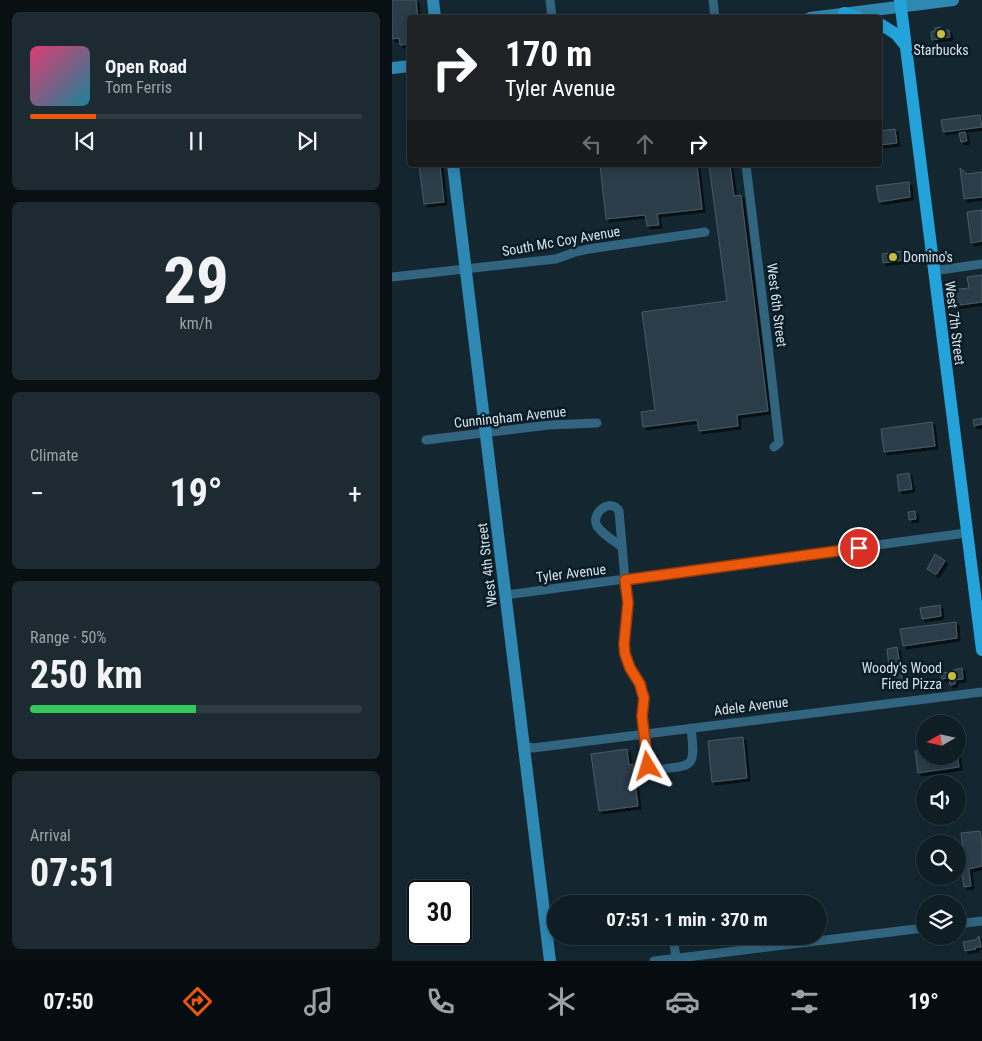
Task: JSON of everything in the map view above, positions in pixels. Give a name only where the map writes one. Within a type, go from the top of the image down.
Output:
[{"type":"main road","name":"West 7th Street","points":[[900,3],[982,650]]},
{"type":"main road","points":[[844,13],[850,15]]},
{"type":"main road","points":[[882,25],[896,34],[905,45]]},
{"type":"street","points":[[433,0],[435,15]]},
{"type":"street","points":[[550,0],[552,15]]},
{"type":"street","points":[[713,0],[715,15]]},
{"type":"street","points":[[830,15],[900,3],[953,0]]},
{"type":"street","points":[[392,68],[407,66]]},
{"type":"street","name":"West 4th Street","points":[[453,167],[550,961]]},
{"type":"street","name":"West 6th Street","points":[[746,167],[779,443],[774,447]]},
{"type":"street","name":"South Mc Coy Avenue","points":[[392,277],[556,259],[564,255],[589,249],[705,232]]},
{"type":"street","points":[[934,271],[982,264]]},
{"type":"street","name":"Cunningham Avenue","points":[[426,440],[549,425],[596,423]]},
{"type":"street","name":"Tyler Avenue","points":[[506,595],[966,533]]},
{"type":"street","points":[[622,547],[628,603],[624,644],[625,654],[630,668],[640,684],[644,698],[642,716],[649,769],[684,766],[690,763],[693,747],[691,728]]},
{"type":"street","name":"Adele Avenue","points":[[524,746],[533,748],[982,692]]},
{"type":"street","points":[[966,923],[982,921]]},
{"type":"street","points":[[654,961],[916,929]]},
{"type":"street","points":[[674,945],[676,958]]},
{"type":"building","points":[[392,0],[416,0],[418,15],[407,15],[407,44],[400,45],[399,38],[392,39]]},
{"type":"building","name":"Starbucks","points":[[940,27],[940,31],[949,30],[950,37],[932,40],[931,32],[935,31],[935,28]]},
{"type":"building","points":[[980,115],[982,127],[943,132],[941,120]]},
{"type":"building","points":[[895,129],[897,143],[882,145],[882,131]]},
{"type":"building","points":[[965,132],[967,141],[961,142],[959,133]]},
{"type":"building","points":[[419,167],[440,167],[444,202],[424,204]]},
{"type":"building","points":[[600,167],[697,167],[702,209],[657,214],[659,225],[647,226],[645,215],[606,219]]},
{"type":"building","points":[[709,167],[730,167],[734,196],[741,195],[768,411],[737,415],[738,426],[699,431],[697,420],[643,427],[641,412],[655,410],[642,312],[727,301]]},
{"type":"building","points":[[960,168],[967,174],[982,172],[982,197],[964,199]]},
{"type":"building","points":[[909,182],[910,197],[879,202],[876,186]]},
{"type":"building","points":[[982,210],[982,241],[971,243],[967,212]]},
{"type":"building","name":"Domino's","points":[[903,251],[904,260],[883,263],[882,254]]},
{"type":"building","points":[[982,275],[982,302],[953,306],[950,290],[969,288],[967,277]]},
{"type":"building","points":[[982,418],[982,424],[974,426],[973,420]]},
{"type":"building","points":[[932,422],[935,446],[884,452],[881,429]]},
{"type":"building","points":[[909,473],[912,489],[899,491],[897,475]]},
{"type":"building","points":[[915,511],[916,519],[909,520],[908,512]]},
{"type":"building","points":[[935,554],[945,561],[936,575],[927,569]]},
{"type":"building","points":[[940,605],[941,616],[922,619],[920,608]]},
{"type":"building","points":[[956,622],[957,638],[903,646],[900,629]]},
{"type":"building","points":[[897,647],[903,682],[891,685],[887,649]]},
{"type":"building","name":"Woody's Wood Fired Pizza","points":[[962,668],[963,679],[955,680],[955,684],[950,685],[949,678],[942,679],[941,673]]},
{"type":"building","points":[[743,737],[747,778],[712,782],[708,741]]},
{"type":"building","points":[[627,749],[629,765],[633,764],[638,806],[599,811],[591,754]]},
{"type":"building","points":[[917,765],[959,765],[959,767],[918,773]]},
{"type":"building","points":[[980,831],[982,842],[982,866],[969,869],[971,886],[964,887],[964,885],[966,885],[966,835],[961,835],[961,833]]},
{"type":"building","points":[[979,936],[981,947],[965,951],[964,945],[966,945],[966,942],[975,940]]},
{"type":"place","name":"Starbucks","points":[[941,34]]},
{"type":"place","name":"Domino's","points":[[893,257]]},
{"type":"place","name":"Woody's Wood Fired Pizza","points":[[952,676]]},
{"type":"route","points":[[648,766],[642,716],[644,698],[640,684],[630,668],[625,654],[624,644],[628,603],[625,580],[859,548]]}]
